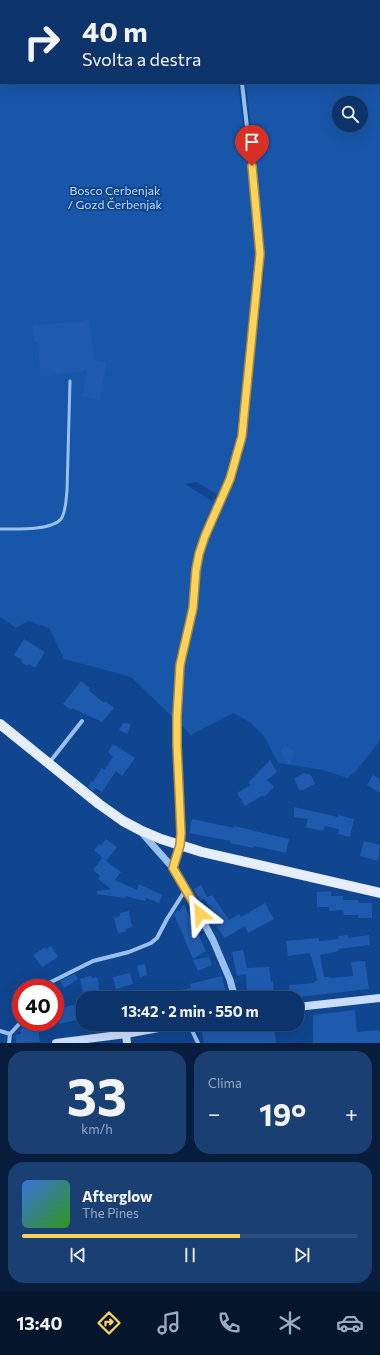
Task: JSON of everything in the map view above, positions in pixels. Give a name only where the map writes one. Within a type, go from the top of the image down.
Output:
[{"type":"main road","points":[[0,724],[99,804],[123,821],[140,830],[180,845],[380,893]]},
{"type":"main road","points":[[304,1006],[380,998]]},
{"type":"main road","points":[[56,1043],[142,1031]]},
{"type":"main road","points":[[126,1034],[127,1043]]},
{"type":"street","points":[[173,868],[180,845],[181,833],[177,745],[180,665],[193,608],[196,570],[205,536],[234,465],[242,436],[260,254],[256,194],[242,84]]},
{"type":"street","points":[[49,763],[82,722]]},
{"type":"street","points":[[140,830],[173,868],[186,889],[213,940],[234,991]]},
{"type":"street","points":[[57,979],[93,961],[129,952],[151,943],[157,938],[186,889]]},
{"type":"street","points":[[0,1031],[10,1034]]},
{"type":"street","points":[[9,1043],[10,1034],[13,1031]]},
{"type":"street","points":[[192,1031],[198,1043]]},
{"type":"lane","points":[[0,529],[46,526],[54,524],[62,518],[65,509],[67,491],[70,381]]},
{"type":"green space","name":"Bosco Cerbenjak / Gozd Čerbenjak","points":[[0,84],[238,84],[256,230],[257,254],[243,402],[232,458],[219,496],[197,482],[185,484],[212,501],[214,498],[225,503],[237,471],[246,434],[264,272],[263,232],[246,84],[380,84],[380,741],[357,770],[347,778],[323,770],[278,763],[265,737],[251,723],[233,713],[191,735],[131,677],[64,659],[49,628],[28,621],[16,628],[0,617]]},
{"type":"building","points":[[89,320],[94,360],[106,363],[100,400],[83,396],[86,370],[44,376],[40,375],[38,342],[35,343],[33,326]]},
{"type":"building","points":[[24,639],[45,652],[35,668],[29,664],[27,666],[21,662],[22,660],[14,655]]},
{"type":"building","points":[[81,681],[90,688],[88,690],[104,703],[105,701],[114,708],[102,722],[72,708],[71,710],[63,704]]},
{"type":"building","points":[[123,723],[131,724],[127,734],[119,730]]},
{"type":"building","points":[[113,744],[135,758],[122,776],[116,771],[102,792],[95,788],[93,791],[88,787],[91,781],[93,782],[102,768],[104,770],[113,757],[108,752]]},
{"type":"building","points":[[285,745],[296,753],[292,758],[290,765],[284,758],[281,750]]},
{"type":"building","points":[[270,760],[277,772],[267,780],[274,787],[264,797],[263,795],[245,806],[237,793],[251,785],[248,783]]},
{"type":"building","points":[[304,773],[311,775],[315,784],[300,791],[294,779]]},
{"type":"building","points":[[373,775],[380,779],[380,793],[367,785]]},
{"type":"building","points":[[294,807],[354,819],[350,837],[338,834],[339,829],[325,826],[323,831],[306,827],[308,819],[294,817]]},
{"type":"building","points":[[192,819],[234,828],[234,826],[289,839],[286,853],[254,846],[253,848],[230,843],[231,841],[189,833]]},
{"type":"building","points":[[106,839],[117,847],[106,861],[121,872],[115,880],[137,890],[139,884],[162,895],[159,903],[146,898],[145,901],[125,896],[126,898],[97,894],[97,891],[111,889],[98,879],[100,876],[93,870],[102,858],[105,860],[94,850]]},
{"type":"building","points":[[364,841],[380,845],[378,861],[360,856]]},
{"type":"building","points":[[201,885],[207,897],[212,895],[229,920],[239,914],[241,917],[265,903],[274,919],[248,933],[245,926],[225,938],[208,915],[213,913],[204,899],[200,901],[194,889]]},
{"type":"building","points":[[331,891],[331,896],[343,896],[343,900],[358,900],[359,903],[372,903],[372,918],[358,918],[358,915],[344,915],[343,910],[329,911],[329,907],[317,907],[317,892]]},
{"type":"building","points":[[184,904],[206,951],[193,959],[174,914],[177,910],[179,912]]},
{"type":"building","points":[[129,911],[132,927],[125,929],[126,931],[118,933],[114,918],[120,916],[120,913]]},
{"type":"building","points":[[348,935],[348,938],[369,935],[370,945],[338,949],[339,951],[320,955],[324,977],[330,978],[353,976],[351,962],[365,961],[369,989],[304,996],[304,991],[289,991],[289,985],[315,983],[315,981],[317,981],[310,953],[288,956],[286,941],[319,938],[319,941],[339,939],[338,936]]},
{"type":"building","points":[[51,946],[58,957],[42,967],[33,955],[45,947],[46,949]]},
{"type":"building","points":[[243,950],[247,968],[269,967],[271,982],[273,981],[274,991],[247,991],[246,974],[237,976],[232,952]]},
{"type":"building","points":[[209,957],[212,965],[198,971],[193,960]]},
{"type":"building","points":[[145,964],[147,975],[140,977],[137,966]]},
{"type":"building","points":[[130,973],[133,984],[116,989],[113,977]]},
{"type":"building","points":[[75,974],[78,979],[64,988],[64,979]]},
{"type":"building","points":[[91,976],[92,978],[97,977],[99,990],[83,991],[80,979]]},
{"type":"building","points":[[222,976],[225,991],[176,991],[191,988],[190,984]]},
{"type":"building","points":[[74,1005],[76,1020],[64,1023],[64,1007]]},
{"type":"building","points":[[355,1010],[357,1032],[380,1030],[380,1043],[313,1043],[313,1015]]},
{"type":"building","points":[[20,1031],[38,1031],[40,1042],[16,1043],[15,1035],[21,1034]]},
{"type":"building","points":[[202,1031],[275,1031],[276,1043],[204,1043]]},
{"type":"route","points":[[200,914],[173,868],[180,845],[181,833],[177,745],[180,665],[193,608],[196,570],[199,554],[205,536],[230,479],[242,436],[260,254],[256,194],[252,166]]}]
